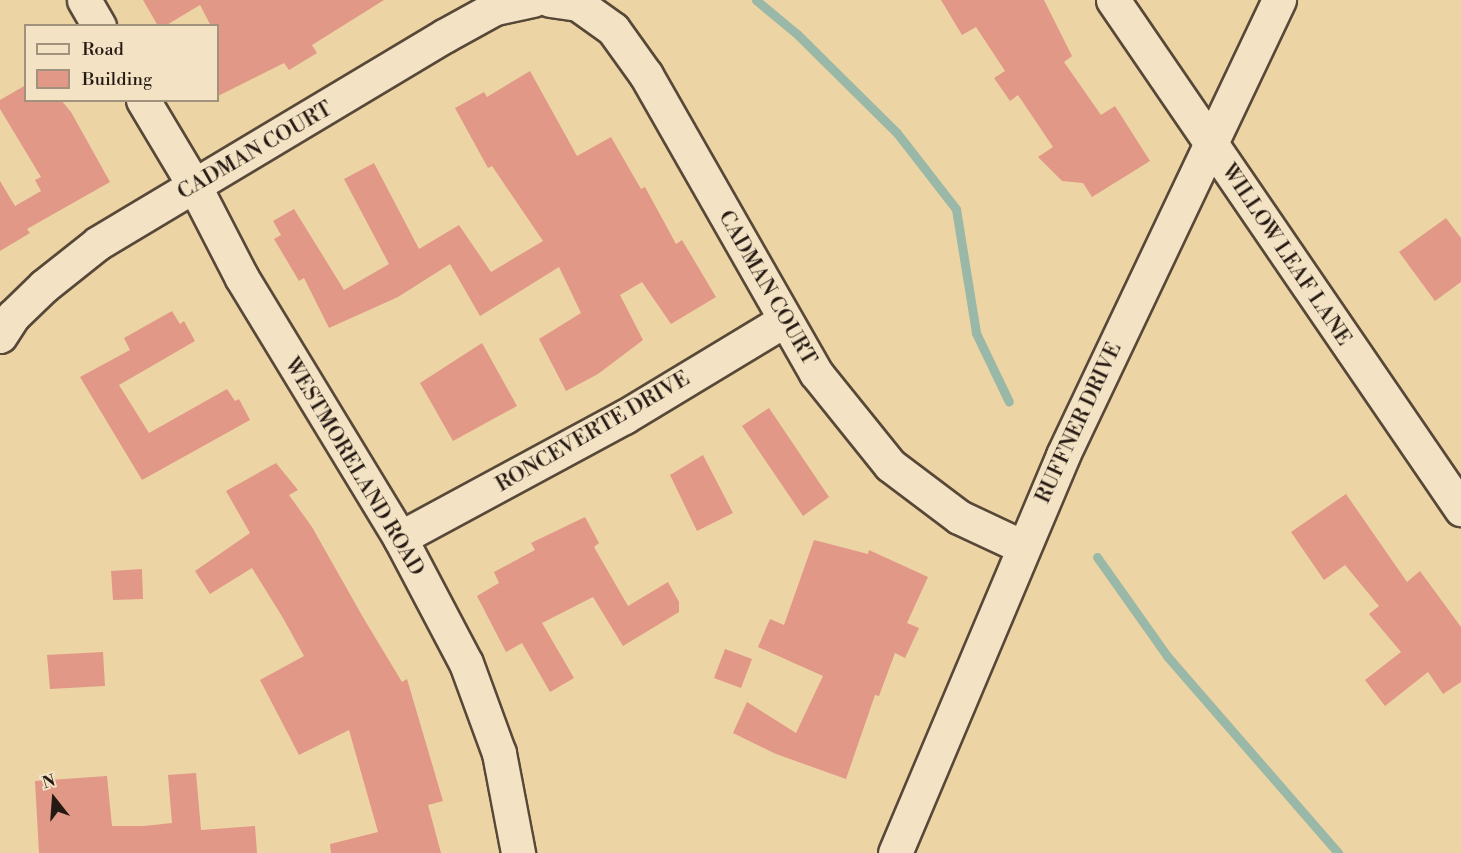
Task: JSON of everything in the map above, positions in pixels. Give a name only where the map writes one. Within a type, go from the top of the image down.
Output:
[{"type":"street","points":[[84,0],[98,24]]},
{"type":"street","name":"CADMAN COURT","points":[[0,336],[14,316],[44,286],[98,243],[495,8],[533,0]]},
{"type":"street","name":"CADMAN COURT","points":[[550,0],[578,4],[620,38],[646,75],[783,321],[816,373],[890,465],[959,517],[1023,547]]},
{"type":"street","name":"WILLOW LEAF LANE","points":[[1113,0],[1461,509]]},
{"type":"street","name":"RUFFNER DRIVE","points":[[896,853],[1023,547],[1210,142],[1279,0]]},
{"type":"street","name":"WESTMORELAND ROAD","points":[[144,102],[195,187],[248,288],[400,538],[466,663],[499,753],[518,853]]},
{"type":"street","name":"RONCEVERTE DRIVE","points":[[400,538],[624,417],[783,321]]},
{"type":"building","points":[[143,0],[384,0],[312,45],[317,53],[289,70],[284,63],[219,96],[219,24],[210,24],[200,5],[168,24],[157,24]]},
{"type":"building","points":[[941,0],[1044,0],[1072,56],[1064,62],[1101,115],[1115,106],[1150,161],[1092,197],[1083,183],[1062,181],[1038,157],[1053,147],[1018,95],[1010,101],[994,78],[1005,71],[976,27],[962,35]]},
{"type":"building","points":[[530,71],[577,156],[611,137],[641,189],[645,187],[676,244],[682,240],[716,297],[671,324],[642,282],[620,295],[643,340],[598,374],[566,391],[539,339],[581,313],[559,267],[480,316],[450,264],[398,297],[329,328],[304,278],[299,281],[274,239],[281,235],[273,221],[294,209],[344,290],[389,264],[344,179],[374,163],[419,249],[459,225],[491,272],[543,241],[492,166],[488,168],[455,108],[484,92],[487,97]]},
{"type":"building","points":[[24,86],[24,102],[63,102],[71,112],[110,182],[27,229],[30,233],[0,251],[0,181],[15,206],[41,191],[35,180],[41,177],[0,109],[0,100]]},
{"type":"building","points":[[1446,218],[1461,238],[1461,282],[1435,301],[1399,252]]},
{"type":"building","points":[[172,311],[180,324],[184,321],[195,341],[119,385],[149,433],[227,389],[235,401],[239,399],[250,420],[142,480],[80,377],[130,350],[124,338]]},
{"type":"building","points":[[482,343],[517,406],[453,441],[420,383]]},
{"type":"building","points":[[769,408],[829,497],[803,516],[742,426]]},
{"type":"building","points":[[703,455],[733,513],[697,531],[670,475]]},
{"type":"building","points":[[276,463],[298,490],[289,495],[312,527],[402,682],[407,679],[443,801],[428,805],[441,853],[331,853],[330,844],[378,832],[349,730],[299,755],[260,680],[304,656],[283,618],[252,568],[210,594],[195,571],[250,533],[226,491]]},
{"type":"building","points":[[1346,494],[1407,582],[1420,571],[1461,627],[1461,682],[1443,694],[1428,672],[1385,706],[1365,680],[1401,652],[1369,614],[1379,606],[1345,565],[1324,580],[1291,532]]},
{"type":"building","points":[[585,517],[599,543],[594,547],[628,606],[668,582],[679,602],[679,612],[623,646],[593,597],[542,623],[574,678],[550,692],[522,643],[506,652],[477,596],[499,583],[494,572],[535,550],[531,543]]},
{"type":"building","points":[[814,540],[868,554],[869,550],[928,577],[907,623],[919,628],[905,658],[895,653],[879,696],[875,695],[846,779],[776,754],[733,733],[747,702],[796,733],[823,676],[758,647],[770,619],[784,625]]},
{"type":"building","points":[[142,569],[143,599],[113,600],[111,571]]},
{"type":"building","points":[[725,649],[752,659],[741,688],[714,678]]},
{"type":"building","points":[[103,652],[105,686],[50,689],[47,655]]},
{"type":"building","points":[[196,773],[201,830],[255,826],[257,853],[39,853],[35,781],[107,776],[112,826],[144,826],[172,823],[168,775]]},
{"type":"waterway","points":[[756,0],[797,34],[897,133],[956,209],[976,333],[1009,402]]},
{"type":"waterway","points":[[1097,557],[1167,656],[1338,853]]}]
